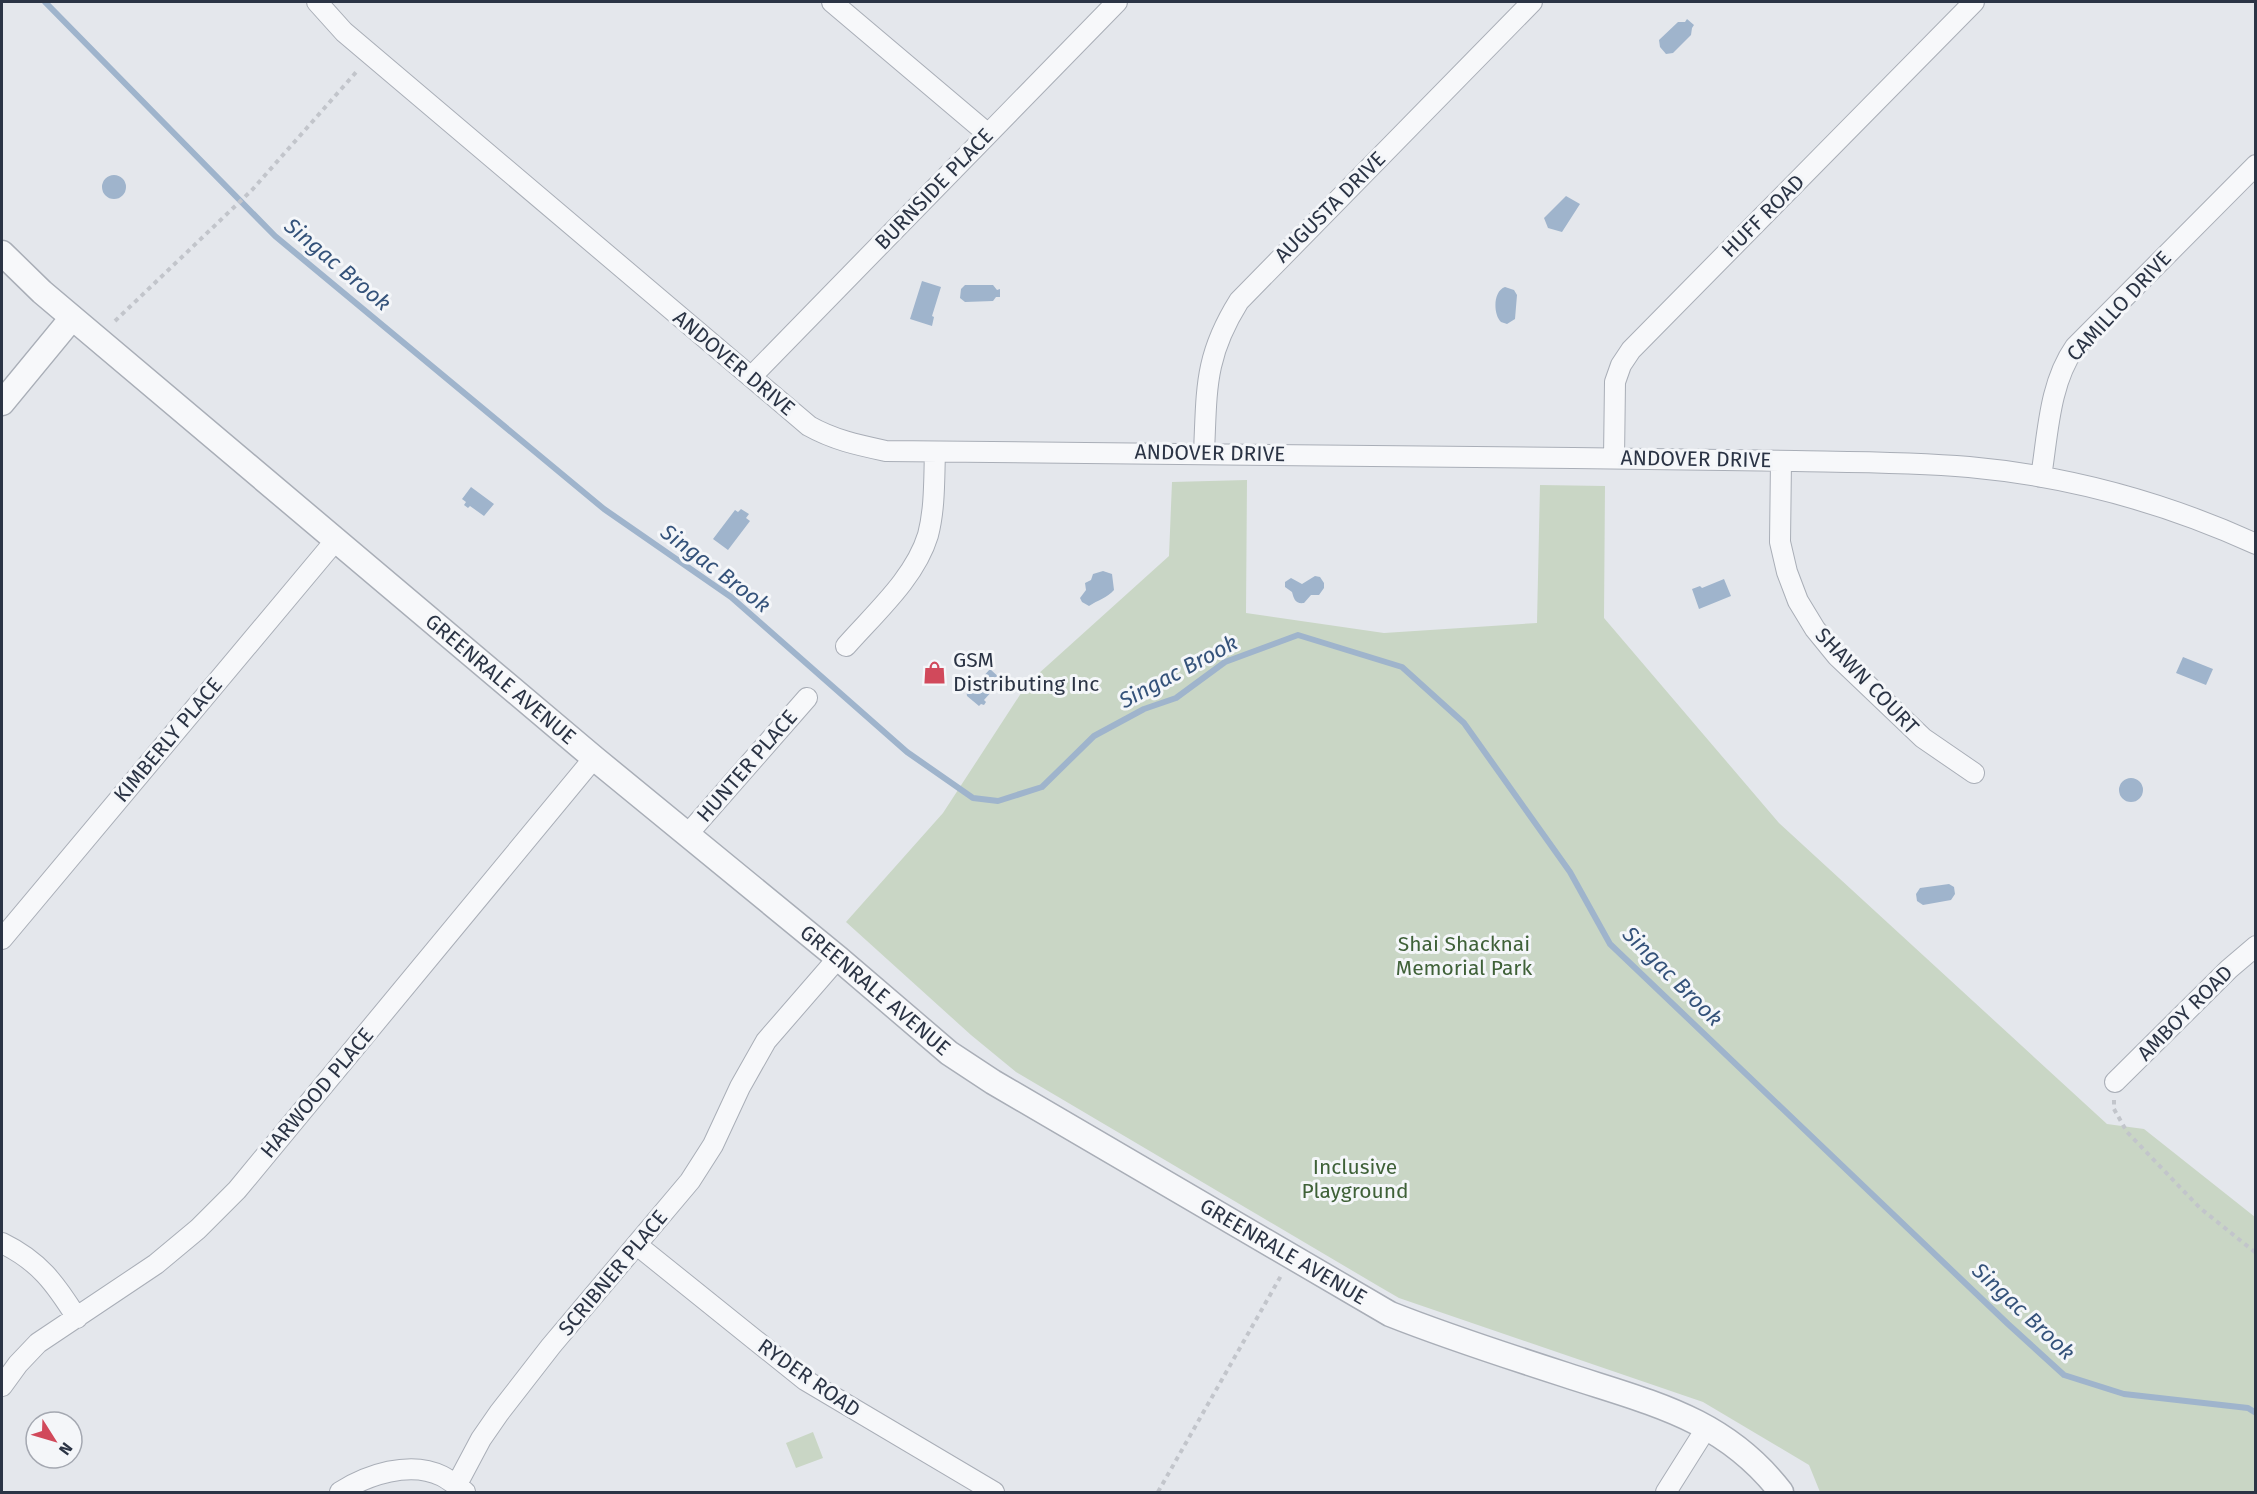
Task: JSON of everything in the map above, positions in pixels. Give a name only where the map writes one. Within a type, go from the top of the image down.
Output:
[{"type":"street","name":"ANDOVER DRIVE","points":[[317,2],[344,32],[809,426],[828,437],[886,451],[1204,452],[1903,462],[1971,467],[2041,477],[2105,491],[2168,510],[2256,544]]},
{"type":"street","points":[[832,2],[988,134]]},
{"type":"street","name":"BURNSIDE PLACE","points":[[751,377],[1117,2]]},
{"type":"street","name":"AUGUSTA DRIVE","points":[[1204,452],[1207,383],[1213,353],[1224,326],[1239,301],[1532,2]]},
{"type":"street","name":"HUFF ROAD","points":[[1614,458],[1615,382],[1621,364],[1631,350],[1974,2]]},
{"type":"street","name":"CAMILLO DRIVE","points":[[2041,477],[2058,379],[2066,359],[2075,347],[2256,165]]},
{"type":"street","name":"GREENRALE AVENUE","points":[[2,254],[72,318],[335,540],[949,1053],[993,1082],[1390,1314],[1437,1333],[1662,1407],[1707,1427],[1735,1445],[1769,1476],[1781,1492]]},
{"type":"street","points":[[2,403],[72,318]]},
{"type":"street","points":[[846,646],[908,575],[921,552],[928,534],[933,506],[935,452]]},
{"type":"street","name":"SHAWN COURT","points":[[1781,461],[1780,542],[1786,572],[1815,629],[1837,656],[1923,738],[1974,773]]},
{"type":"street","name":"KIMBERLY PLACE","points":[[2,939],[335,540]]},
{"type":"street","name":"HUNTER PLACE","points":[[687,835],[807,698]]},
{"type":"street","name":"HARWOOD PLACE","points":[[2,1386],[18,1364],[38,1343],[156,1264],[198,1229],[237,1190],[594,758]]},
{"type":"street","name":"AMBOY ROAD","points":[[2115,1082],[2229,969],[2256,946]]},
{"type":"street","name":"SCRIBNER PLACE","points":[[340,1492],[374,1475],[399,1470],[441,1475],[461,1489],[481,1439],[499,1413],[551,1346],[690,1181],[713,1145],[740,1087],[766,1041],[838,958]]},
{"type":"street","points":[[2,1243],[19,1251],[38,1265],[53,1281],[77,1318]]},
{"type":"street","name":"RYDER ROAD","points":[[637,1245],[805,1380],[994,1492]]},
{"type":"street","points":[[1666,1492],[1707,1427]]},
{"type":"path","points":[[115,321],[252,190],[361,68]]},
{"type":"path","points":[[2115,1082],[2114,1109],[2127,1132],[2200,1208],[2256,1253]]},
{"type":"path","points":[[1158,1492],[1291,1258]]},
{"type":"green space","name":"Shai Shacknai Memorial Park","points":[[1247,480],[1246,613],[1384,633],[1537,623],[1540,485],[1605,486],[1604,618],[1779,823],[2107,1124],[2144,1129],[2255,1217],[2255,1492],[1820,1492],[1809,1465],[1703,1402],[1399,1298],[1380,1287],[1016,1072],[971,1035],[846,922],[943,813],[1027,684],[1169,556],[1172,482]]},
{"type":"green space","points":[[813,1432],[823,1458],[796,1468],[786,1443]]},
{"type":"water","points":[[1687,19],[1694,25],[1691,35],[1673,53],[1666,54],[1660,47],[1659,40],[1678,22],[1685,22]]},
{"type":"water","points":[[114,175],[123,178],[126,187],[123,196],[114,199],[105,196],[102,187],[105,178]]},
{"type":"water","points":[[1566,196],[1580,204],[1562,232],[1548,228],[1544,218]]},
{"type":"water","points":[[922,281],[941,287],[932,316],[934,317],[932,326],[910,319]]},
{"type":"water","points":[[965,285],[993,285],[997,290],[1000,289],[1000,297],[996,297],[993,301],[965,302],[960,298],[961,289]]},
{"type":"water","points":[[1505,287],[1514,290],[1517,295],[1515,319],[1507,324],[1498,318],[1495,303],[1498,293]]},
{"type":"water","points":[[471,487],[494,504],[484,516],[470,506],[468,508],[464,505],[466,502],[462,499]]},
{"type":"water","points":[[741,509],[749,514],[746,518],[750,521],[728,550],[713,539],[735,510],[738,512]]},
{"type":"water","points":[[1103,571],[1112,574],[1114,590],[1089,606],[1080,598],[1086,590],[1085,583],[1091,580],[1093,574]]},
{"type":"water","points":[[1315,576],[1320,577],[1324,588],[1319,595],[1311,595],[1304,603],[1297,602],[1292,592],[1285,587],[1285,582],[1291,578],[1302,584]]},
{"type":"water","points":[[1724,579],[1731,596],[1699,609],[1692,589],[1700,586],[1702,588]]},
{"type":"water","points":[[2183,657],[2213,669],[2206,685],[2176,673]]},
{"type":"water","points":[[990,669],[1002,680],[984,700],[986,702],[984,705],[979,706],[967,696],[966,689],[973,688]]},
{"type":"water","points":[[2131,778],[2136,779],[2142,785],[2142,795],[2136,801],[2131,802],[2126,801],[2120,795],[2119,790],[2120,785],[2126,779]]},
{"type":"water","points":[[1949,884],[1954,887],[1955,894],[1951,900],[1923,905],[1917,901],[1916,894],[1920,888]]},
{"type":"waterway","name":"Singac Brook","points":[[45,2],[275,236],[604,509],[731,597],[907,752],[973,798],[998,801],[1042,787],[1094,736],[1144,709],[1176,698],[1225,662],[1298,635],[1402,667],[1464,723],[1570,872],[1610,944],[2064,1375],[2124,1394],[2248,1408],[2256,1413]]},
{"type":"place","name":"GSM Distributing Inc","points":[[935,672]]},
{"type":"park label","name":"Inclusive Playground","points":[[1355,1179]]}]
